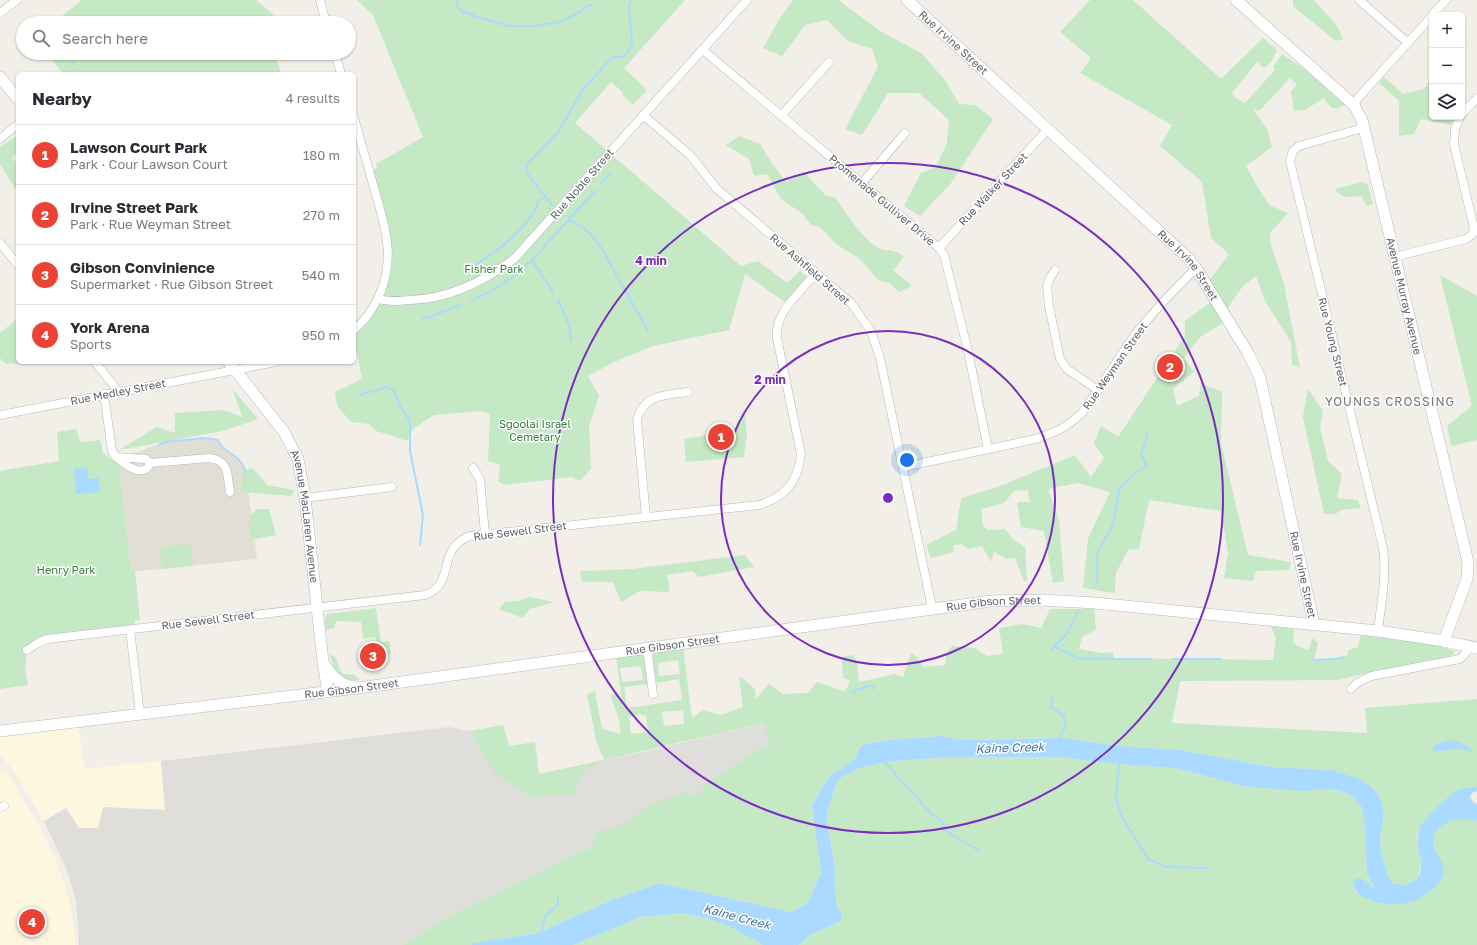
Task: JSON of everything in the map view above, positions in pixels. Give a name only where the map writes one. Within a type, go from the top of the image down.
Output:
[{"type":"street","points":[[0,13],[17,0]]},
{"type":"street","points":[[320,0],[324,16]]},
{"type":"street","name":"Rue Noble Street","points":[[378,299],[387,301],[435,298],[462,290],[503,268],[526,248],[747,0]]},
{"type":"street","name":"Rue Irvine Street","points":[[907,0],[1188,258],[1196,268],[1248,353],[1260,378],[1314,624]]},
{"type":"street","name":"Avenue Murray Avenue","points":[[1236,0],[1354,105],[1364,128],[1468,562],[1467,579],[1444,641]]},
{"type":"street","points":[[1360,0],[1408,43]]},
{"type":"street","points":[[1435,12],[1446,0]]},
{"type":"street","points":[[1354,105],[1359,97],[1429,18]]},
{"type":"street","name":"Promenade Gulliver Drive","points":[[703,50],[862,183],[938,248],[944,255],[964,336],[988,449]]},
{"type":"street","points":[[337,60],[340,72]]},
{"type":"street","points":[[782,115],[829,62]]},
{"type":"street","points":[[0,77],[16,97]]},
{"type":"street","points":[[1465,111],[1477,98]]},
{"type":"street","name":"Rue Ashfield Street","points":[[644,115],[691,156],[716,188],[851,303],[871,331],[880,358],[932,608]]},
{"type":"street","points":[[1394,257],[1466,239],[1473,234],[1474,228],[1454,144],[1455,128],[1459,120]]},
{"type":"street","points":[[356,125],[386,230],[388,244],[386,273],[378,299],[356,328]]},
{"type":"street","points":[[0,139],[16,126]]},
{"type":"street","name":"Rue Young Street","points":[[1364,128],[1299,146],[1293,151],[1290,161],[1383,548],[1385,562],[1378,632]]},
{"type":"street","name":"Rue Walker Street","points":[[938,248],[1048,129]]},
{"type":"street","points":[[862,183],[906,133]]},
{"type":"street","points":[[0,243],[16,263]]},
{"type":"street","name":"Rue Weyman Street","points":[[903,467],[1036,439],[1059,430],[1070,423],[1082,413],[1136,333],[1162,303],[1196,268]]},
{"type":"street","points":[[1055,270],[1047,286],[1049,306],[1060,359],[1066,369],[1098,390]]},
{"type":"street","name":"Rue Sewell Street","points":[[27,650],[47,639],[425,595],[431,593],[441,585],[448,558],[453,548],[464,538],[485,534],[759,505],[780,496],[795,478],[800,466],[801,454],[777,331],[780,318],[784,311],[816,274]]},
{"type":"street","points":[[98,364],[119,392]]},
{"type":"street","name":"Rue Medley Street","points":[[1,413],[119,392],[232,366],[254,364]]},
{"type":"street","name":"Avenue MacLaren Avenue","points":[[232,366],[284,432],[298,459],[305,498],[316,607],[328,692]]},
{"type":"street","points":[[646,517],[636,420],[639,411],[645,403],[653,398],[662,395],[688,392]]},
{"type":"street","points":[[104,394],[112,451],[116,457],[134,470],[142,471],[147,469],[150,463]]},
{"type":"street","points":[[116,457],[146,459],[150,463],[210,458],[217,459],[223,462],[225,466],[230,492]]},
{"type":"street","points":[[472,468],[480,479],[485,534]]},
{"type":"street","points":[[305,498],[392,487]]},
{"type":"street","name":"Rue Gibson Street","points":[[0,730],[328,692],[991,601],[1064,600],[1314,624],[1444,641],[1473,647]]},
{"type":"street","points":[[130,630],[140,714]]},
{"type":"street","points":[[1351,689],[1357,683],[1370,676],[1460,659],[1473,647]]},
{"type":"street","points":[[647,648],[653,694]]},
{"type":"street","points":[[323,662],[337,680],[345,685],[358,688]]},
{"type":"shaded area","points":[[204,438],[218,440],[221,447],[226,452],[234,455],[243,465],[246,473],[257,559],[131,572],[119,465],[123,455],[138,452],[165,442]]},
{"type":"shaded area","points":[[765,723],[773,748],[703,791],[653,821],[565,858],[551,867],[456,912],[402,945],[79,945],[76,901],[67,870],[44,821],[66,808],[79,828],[98,828],[103,807],[165,810],[161,761],[449,727],[470,731],[509,765],[539,774],[643,752]]},
{"type":"shaded area","points":[[79,726],[83,762],[86,769],[161,761],[165,810],[103,807],[99,828],[79,828],[66,808],[44,821],[14,771],[0,755],[0,736]]},
{"type":"shaded area","points":[[5,769],[38,824],[57,863],[70,902],[76,945],[0,945],[0,770]]},
{"type":"green space","points":[[82,0],[256,0],[274,15],[272,16],[62,16]]},
{"type":"green space","name":"Fisher Park","points":[[357,0],[685,0],[624,68],[647,90],[633,105],[622,94],[623,92],[611,82],[575,123],[741,266],[758,261],[787,283],[800,271],[807,277],[785,302],[745,274],[729,330],[653,346],[612,363],[588,376],[599,396],[589,427],[591,469],[580,481],[572,477],[504,485],[498,481],[500,465],[488,461],[490,415],[482,411],[434,415],[413,429],[407,441],[376,431],[369,424],[351,422],[337,406],[335,392],[362,379],[356,349],[356,328],[373,308],[388,258],[370,172],[377,168],[376,164],[423,137],[373,15]]},
{"type":"green space","points":[[793,0],[838,0],[880,31],[921,53],[945,80],[959,104],[975,105],[993,119],[951,183],[920,216],[904,206],[921,173],[936,167],[947,143],[949,120],[919,93],[888,93],[862,135],[845,129],[878,67],[872,49],[848,41],[827,20],[805,25],[782,56],[763,48],[782,15]]},
{"type":"green space","points":[[1090,0],[1133,0],[1221,79],[1263,38],[1277,50],[1271,62],[1264,68],[1257,62],[1232,93],[1235,97],[1245,103],[1275,70],[1273,67],[1282,54],[1303,68],[1345,105],[1337,109],[1330,107],[1324,98],[1305,110],[1294,111],[1291,91],[1297,84],[1290,78],[1259,111],[1253,109],[1267,129],[1272,147],[1246,166],[1269,205],[1288,213],[1270,233],[1271,245],[1284,284],[1300,368],[1292,364],[1291,342],[1265,301],[1256,276],[1243,286],[1224,313],[1228,320],[1200,337],[1184,358],[1194,372],[1173,389],[1177,406],[1199,396],[1201,383],[1222,392],[1221,443],[1248,555],[1291,562],[1289,570],[1256,571],[1253,581],[1224,578],[1228,553],[1221,511],[1149,500],[1139,549],[1128,550],[1116,573],[1115,593],[1083,588],[1088,539],[1110,492],[1078,483],[1048,489],[1059,520],[1064,581],[1053,583],[1044,531],[1021,527],[1017,502],[1030,502],[1028,490],[1014,491],[1004,503],[981,509],[983,526],[988,530],[1005,529],[1013,539],[1025,547],[1027,580],[1024,581],[1015,558],[1006,559],[994,552],[991,562],[982,546],[968,549],[962,544],[953,545],[954,552],[931,558],[926,545],[956,530],[961,498],[998,487],[1075,455],[1091,477],[1104,458],[1094,443],[1101,426],[1118,437],[1185,336],[1185,321],[1208,304],[1213,296],[1206,285],[1229,254],[1211,238],[1202,182],[1160,146],[1172,125],[1080,73],[1091,58],[1060,32]]},
{"type":"green space","points":[[1293,0],[1314,0],[1337,26],[1343,39],[1336,41],[1293,6]]},
{"type":"green space","points":[[52,60],[276,60],[281,72],[61,72]]},
{"type":"green space","points":[[1384,77],[1403,94],[1424,89],[1429,82],[1429,120],[1453,120],[1451,125],[1421,119],[1414,134],[1399,136],[1399,101],[1379,83]]},
{"type":"green space","points":[[16,136],[16,153],[12,158],[16,162],[16,190],[0,164],[0,147]]},
{"type":"green space","points":[[739,136],[760,144],[786,182],[804,172],[826,196],[835,197],[869,241],[878,248],[897,252],[904,257],[893,270],[912,286],[899,292],[889,283],[879,281],[859,258],[836,244],[820,227],[811,225],[803,214],[781,199],[767,174],[754,176],[749,159],[726,145]]},
{"type":"green space","points":[[1363,182],[1368,185],[1373,204],[1367,206],[1361,196],[1345,197],[1335,191],[1337,188]]},
{"type":"green space","points":[[1440,275],[1477,296],[1477,440],[1451,446],[1447,426],[1472,406]]},
{"type":"green space","points":[[16,320],[16,364],[6,364],[0,358],[0,333]]},
{"type":"green space","points":[[1308,389],[1323,411],[1320,428],[1328,461],[1342,474],[1337,498],[1358,500],[1361,508],[1340,510],[1336,514],[1324,514],[1303,417]]},
{"type":"green space","points":[[233,390],[258,419],[223,431],[119,450],[157,427],[175,433],[175,413],[224,410],[242,417]]},
{"type":"green space","points":[[744,409],[747,435],[744,457],[686,462],[684,439],[727,432],[735,427]]},
{"type":"green space","name":"Henry Park","points":[[76,429],[80,442],[100,440],[103,453],[119,465],[131,572],[135,571],[140,620],[135,620],[135,625],[47,639],[27,650],[25,667],[28,685],[0,689],[0,471],[59,461],[57,432]]},
{"type":"green space","points":[[253,468],[267,485],[294,490],[292,496],[242,492],[243,471]]},
{"type":"green space","points":[[257,509],[269,509],[276,535],[250,540],[249,516]]},
{"type":"green space","points":[[190,544],[193,566],[162,569],[160,547]]},
{"type":"green space","points":[[745,555],[754,567],[699,577],[693,571],[667,575],[670,592],[640,591],[621,602],[613,582],[582,582],[580,571],[632,569]]},
{"type":"green space","points":[[529,597],[554,602],[530,609],[522,618],[499,609],[505,602],[519,601]]},
{"type":"green space","points":[[376,608],[381,642],[390,641],[391,654],[380,655],[375,637],[363,639],[361,622],[336,621],[334,628],[326,630],[325,619],[327,614]]},
{"type":"green space","points":[[1050,609],[1094,609],[1096,630],[1082,637],[1079,649],[1102,653],[1113,652],[1114,658],[1273,660],[1276,639],[1271,626],[1294,629],[1293,641],[1296,645],[1308,650],[1313,638],[1318,643],[1314,660],[1347,657],[1348,650],[1358,647],[1361,635],[1431,644],[1455,651],[1453,655],[1420,664],[1376,671],[1338,680],[1180,681],[1172,723],[1367,733],[1365,708],[1477,699],[1477,787],[1469,787],[1436,811],[1421,826],[1417,840],[1420,862],[1418,876],[1408,885],[1403,885],[1392,883],[1388,876],[1381,853],[1380,840],[1384,812],[1380,797],[1373,788],[1359,779],[1332,770],[1271,767],[1181,750],[1120,746],[1064,738],[961,740],[942,736],[890,740],[864,744],[859,749],[855,759],[828,778],[812,806],[821,872],[808,903],[791,912],[659,883],[612,900],[538,933],[474,943],[471,945],[402,945],[456,912],[551,867],[565,858],[592,847],[595,833],[627,823],[644,808],[686,791],[694,796],[703,791],[702,786],[770,743],[764,723],[604,760],[596,740],[587,694],[595,691],[602,729],[621,734],[619,719],[610,695],[619,693],[623,708],[616,657],[639,653],[644,657],[648,684],[624,687],[627,708],[682,700],[679,679],[656,683],[652,656],[657,651],[683,647],[692,718],[703,710],[722,715],[743,707],[739,676],[755,689],[756,699],[769,684],[783,694],[808,693],[817,682],[844,691],[849,685],[849,680],[843,678],[842,657],[853,655],[857,661],[859,682],[895,674],[903,677],[911,653],[917,657],[923,667],[945,665],[947,652],[952,646],[975,648],[987,656],[1003,654],[999,628],[1022,624],[1041,628]],"holes":[[[678,660],[680,674],[659,676],[658,663]],[[641,666],[643,680],[622,682],[620,668]],[[683,710],[684,724],[664,726],[662,712]],[[633,715],[646,715],[648,732],[631,734],[629,717],[633,717]]]},
{"type":"green space","points":[[330,654],[336,658],[343,674],[354,674],[360,680],[348,681],[334,670]]},
{"type":"green space","points":[[503,725],[509,746],[535,742],[539,774],[604,760],[580,774],[574,794],[534,798],[496,775],[470,731]]},
{"type":"green space","points":[[1062,757],[1176,768],[1243,786],[1319,790],[1334,789],[1344,792],[1353,797],[1361,806],[1364,816],[1367,873],[1374,887],[1366,881],[1353,883],[1355,892],[1372,900],[1444,870],[1434,847],[1437,830],[1442,825],[1455,820],[1477,821],[1477,945],[799,945],[808,936],[841,921],[842,914],[836,905],[835,866],[827,824],[827,812],[839,779],[853,770],[884,762],[936,758]]},
{"type":"green space","points":[[682,913],[727,925],[763,945],[573,945],[641,917]]},
{"type":"water","points":[[87,467],[88,479],[99,478],[100,492],[76,494],[74,469]]},
{"type":"water","name":"Kaine Creek","points":[[942,736],[961,740],[1064,738],[1120,746],[1181,750],[1271,767],[1332,770],[1360,779],[1373,788],[1380,797],[1384,812],[1380,840],[1381,853],[1388,876],[1392,883],[1404,885],[1415,880],[1421,871],[1418,842],[1420,827],[1453,793],[1464,788],[1477,787],[1477,791],[1472,793],[1470,797],[1474,803],[1477,804],[1477,821],[1460,819],[1444,824],[1440,827],[1435,833],[1434,846],[1444,868],[1442,878],[1431,891],[1415,901],[1402,904],[1388,904],[1370,900],[1358,894],[1355,890],[1353,885],[1355,879],[1365,880],[1372,887],[1374,887],[1367,873],[1364,816],[1361,806],[1353,797],[1334,789],[1300,791],[1243,786],[1176,768],[1119,764],[1062,757],[936,758],[884,762],[854,770],[839,779],[827,812],[827,824],[835,866],[836,905],[842,914],[841,921],[808,936],[799,945],[763,945],[727,925],[682,913],[641,917],[573,945],[471,945],[474,943],[538,933],[612,900],[659,883],[791,912],[808,903],[821,872],[812,806],[828,778],[855,759],[859,749],[864,744],[890,740]]},
{"type":"water","points":[[1447,740],[1464,744],[1472,751],[1470,752],[1459,749],[1442,751],[1432,750],[1440,742]]},
{"type":"waterway","points":[[458,0],[457,6],[460,10],[477,17],[509,26],[533,26],[559,22],[578,13],[587,6],[593,5]]},
{"type":"waterway","points":[[552,205],[529,176],[527,172],[527,164],[559,131],[583,89],[611,59],[615,57],[623,57],[630,49],[632,43],[629,4],[632,0]]},
{"type":"waterway","points":[[70,60],[74,64]]},
{"type":"waterway","points":[[601,184],[610,174]]},
{"type":"waterway","points":[[471,301],[493,290],[511,278],[532,260],[595,191]]},
{"type":"waterway","points":[[473,266],[512,238],[529,219],[535,210],[538,201],[545,197]]},
{"type":"waterway","points":[[569,220],[586,230],[599,245],[648,331]]},
{"type":"waterway","points":[[532,260],[553,292]]},
{"type":"waterway","points":[[558,300],[569,325],[571,340]]},
{"type":"waterway","points":[[422,318],[429,317],[461,305]]},
{"type":"waterway","points":[[359,395],[387,387],[394,390],[400,406],[410,421],[410,451],[423,515],[420,545]]},
{"type":"waterway","points":[[1097,583],[1097,554],[1113,524],[1119,489],[1133,474],[1147,466],[1141,455],[1148,433]]},
{"type":"waterway","points":[[159,445],[165,442],[204,438],[218,440],[226,450],[240,461],[246,473]]},
{"type":"waterway","points":[[1052,651],[1054,646],[1066,635],[1078,612]]},
{"type":"waterway","points":[[1054,646],[1081,659],[1151,659]]},
{"type":"waterway","points":[[1314,660],[1344,657]]},
{"type":"waterway","points":[[1174,659],[1221,659]]},
{"type":"waterway","points":[[852,692],[869,686],[874,686],[873,689]]},
{"type":"waterway","points":[[1052,697],[1051,707],[1064,717],[1065,728],[1059,738]]},
{"type":"waterway","points":[[884,762],[931,813],[942,821],[945,830],[979,851]]},
{"type":"waterway","points":[[1119,764],[1116,798],[1121,815],[1148,859],[1166,867],[1208,868]]},
{"type":"waterway","points":[[542,931],[545,916],[558,905],[558,898]]},
{"type":"place","name":"Irvine Street Park","points":[[1170,367]]},
{"type":"place","name":"Lawson Court Park","points":[[721,437]]},
{"type":"place","name":"Gibson Convinience","points":[[373,656]]},
{"type":"place","name":"York Arena","points":[[32,922]]},
{"type":"district","name":"YOUNGS CROSSING","points":[[1390,402]]},
{"type":"park label","name":"Sgoolai Israel Cemetary","points":[[535,430]]}]
